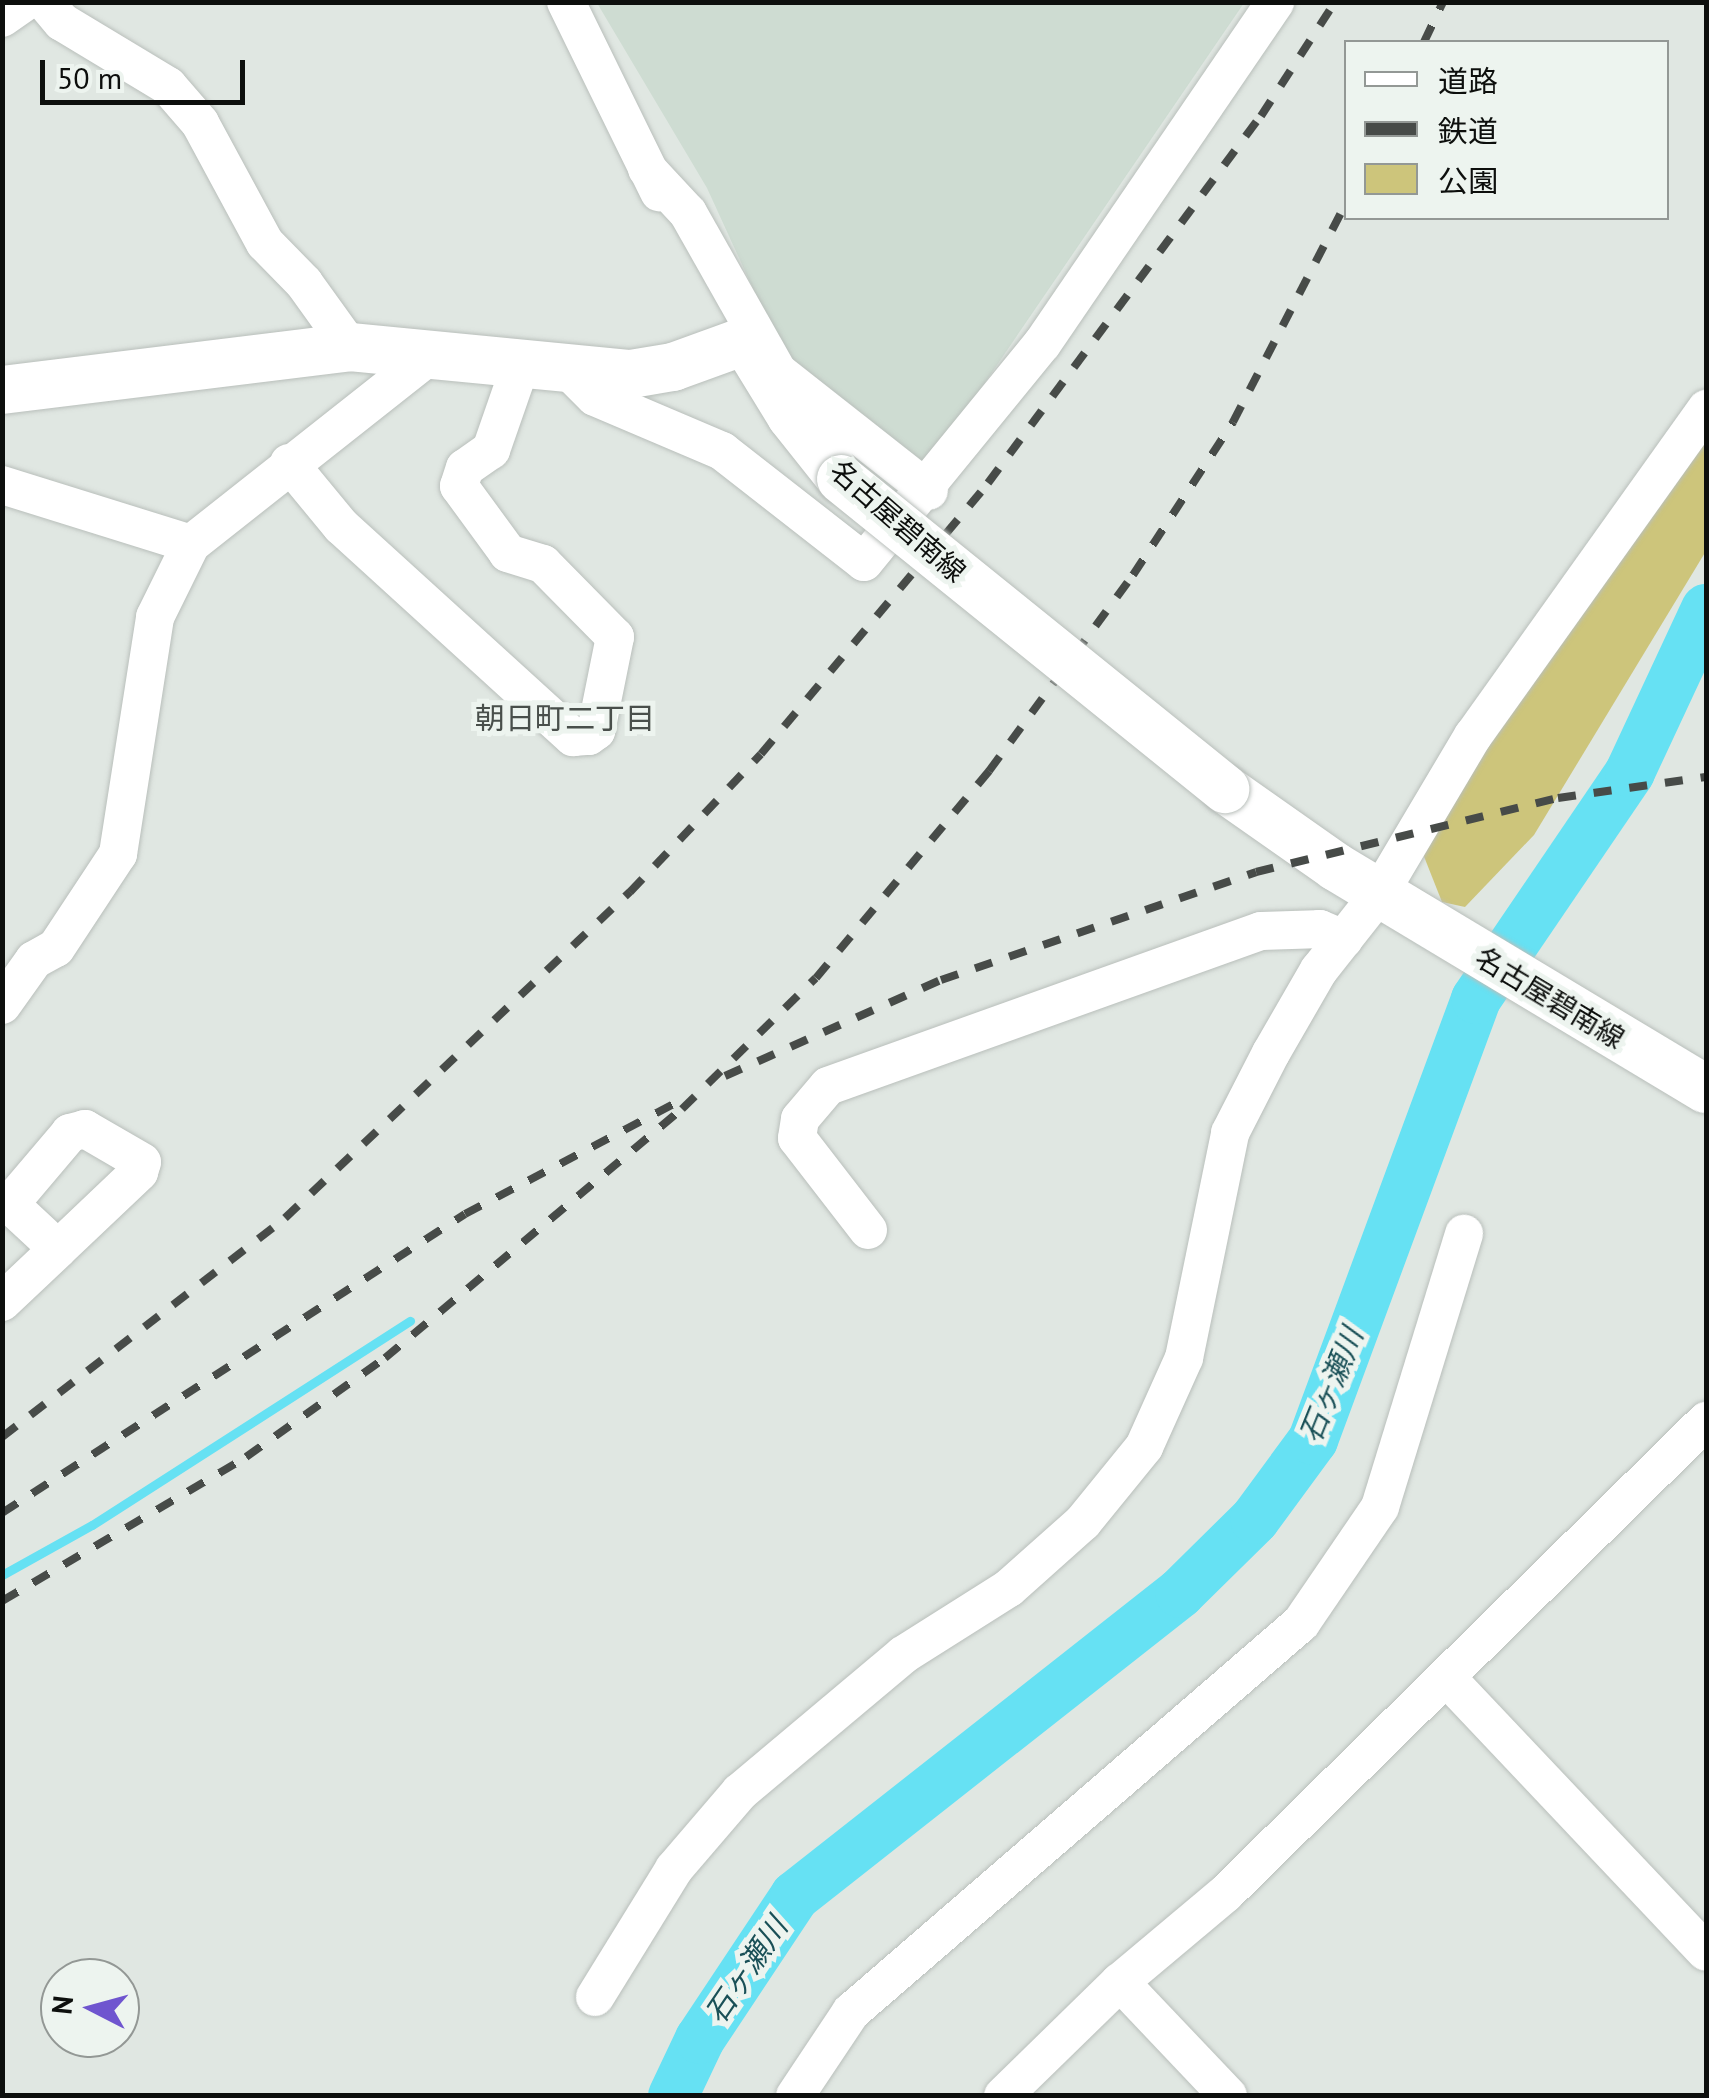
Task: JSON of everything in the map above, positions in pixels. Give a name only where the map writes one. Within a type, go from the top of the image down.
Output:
[{"type":"main road","points":[[2,390],[350,347],[435,351],[631,374],[674,367],[745,341]]},
{"type":"main road","name":"名古屋碧南線","points":[[745,341],[791,416],[841,479],[1225,789],[1420,919],[1706,1089]]},
{"type":"street","points":[[2,18],[25,2]]},
{"type":"street","points":[[45,2],[62,22],[168,86],[200,123],[265,243],[304,284],[350,347]]},
{"type":"street","points":[[566,2],[716,304],[745,341]]},
{"type":"street","points":[[289,462],[356,539],[573,737],[589,736],[596,731],[616,637],[543,564],[508,553],[460,486],[466,468],[491,450],[544,364],[594,397],[722,451],[864,562],[929,491],[1042,344],[1275,2]]},
{"type":"street","points":[[647,170],[688,213],[778,372],[929,491]]},
{"type":"street","points":[[2,1005],[34,960],[56,948],[118,854],[155,617],[191,544],[289,462],[435,351]]},
{"type":"street","points":[[596,1997],[674,1869],[740,1792],[903,1655],[1008,1588],[1083,1522],[1144,1448],[1184,1358],[1230,1133],[1319,970],[1380,894],[1473,736],[1706,409]]},
{"type":"street","points":[[2,486],[191,544]]},
{"type":"street","points":[[868,1230],[797,1138],[800,1119],[828,1086],[1261,931],[1320,929],[1344,938]]},
{"type":"street","points":[[795,2096],[851,2012],[1301,1622],[1380,1507],[1464,1234]]},
{"type":"street","points":[[2,1302],[58,1248]]},
{"type":"street","points":[[1003,2096],[1120,1982],[1225,1894],[1706,1421]]},
{"type":"street","points":[[1446,1678],[1706,1952]]},
{"type":"street","points":[[1120,1982],[1228,2096]]},
{"type":"shaded area","points":[[597,3],[1244,3],[926,469],[788,365],[707,188]]},
{"type":"green space","points":[[1706,432],[1706,551],[1534,835],[1465,907],[1442,902],[1423,854],[1518,690]]},
{"type":"waterway","name":"石ヶ瀬川","points":[[673,2096],[700,2039],[795,1896],[1180,1593],[1255,1519],[1313,1440],[1476,999],[1630,772],[1706,609]]},
{"type":"waterway","points":[[2,1575],[92,1525],[410,1321]]},
{"type":"railway","points":[[2,1437],[285,1218],[630,892],[761,754],[988,483],[1261,116],[1335,2]]},
{"type":"railway","points":[[1425,40],[1443,2]]},
{"type":"railway","points":[[2,1601],[246,1457],[385,1358],[682,1109],[816,978],[989,771],[1133,575],[1233,422],[1344,207]]},
{"type":"railway","points":[[725,1076],[941,980],[1256,872],[1558,798],[1706,777]]},
{"type":"railway","points":[[2,1513],[465,1214],[677,1102]]},
{"type":"district","name":"朝日町二丁目","points":[[565,718]]}]
